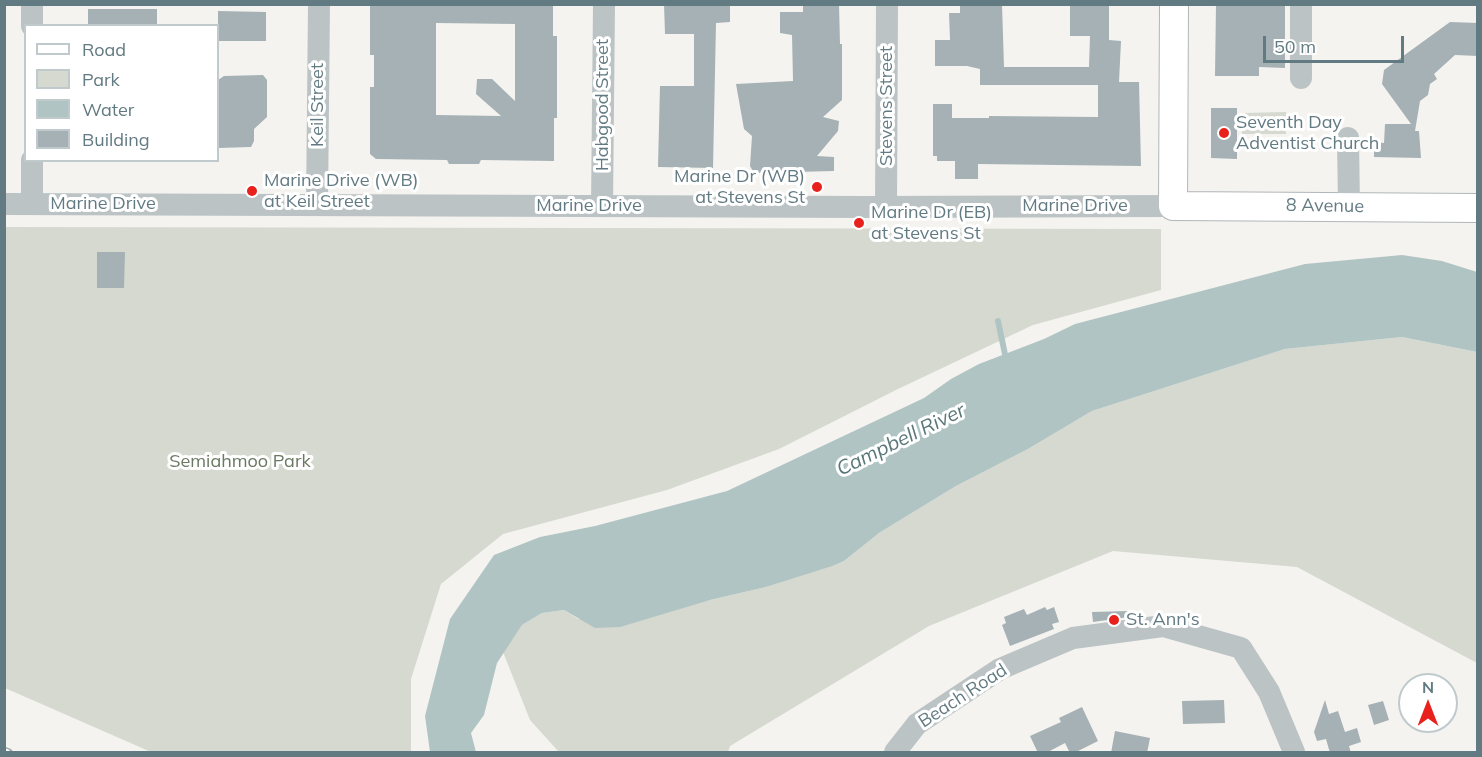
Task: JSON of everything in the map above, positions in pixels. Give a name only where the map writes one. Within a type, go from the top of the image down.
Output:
[{"type":"main road","points":[[1173,206],[1174,4]]},
{"type":"main road","name":"8 Avenue","points":[[1173,206],[1478,208]]},
{"type":"street","points":[[32,4],[32,24]]},
{"type":"street","name":"Keil Street","points":[[317,205],[319,4]]},
{"type":"street","name":"Habgood Street","points":[[602,206],[604,4]]},
{"type":"street","name":"Stevens Street","points":[[886,207],[887,4]]},
{"type":"street","points":[[1301,4],[1301,78]]},
{"type":"street","points":[[1348,138],[1348,206]]},
{"type":"street","points":[[32,162],[32,204]]},
{"type":"street","name":"Marine Drive","points":[[4,204],[1173,206]]},
{"type":"street","name":"Beach Road","points":[[895,753],[917,724],[1000,669],[1073,638],[1163,626],[1241,648],[1269,692],[1294,753]]},
{"type":"green space","points":[[1286,112],[1286,134],[1242,134],[1242,113]]},
{"type":"green space","name":"Semiahmoo Park","points":[[5,227],[1161,229],[1161,290],[1033,325],[779,449],[667,490],[503,534],[441,584],[411,679],[411,752],[151,752],[5,688]]},
{"type":"green space","points":[[1402,337],[1477,352],[1477,663],[1297,567],[1113,551],[929,626],[730,746],[728,752],[559,752],[530,720],[503,652],[522,625],[542,613],[564,610],[578,619],[710,600],[766,587],[844,561],[879,533],[956,486],[1028,449],[1092,411],[1285,349]]},
{"type":"water","name":"Campbell River","points":[[1402,255],[1442,261],[1477,272],[1477,352],[1402,337],[1285,349],[1092,411],[1028,449],[956,486],[879,533],[844,561],[832,566],[766,587],[710,600],[620,627],[595,628],[564,610],[542,613],[522,625],[497,663],[484,715],[471,733],[476,752],[430,752],[425,716],[450,619],[494,555],[540,537],[595,526],[727,491],[924,398],[951,379],[979,364],[1044,339],[1075,324],[1305,264]]},
{"type":"building","points":[[370,4],[553,4],[553,36],[557,36],[557,118],[554,118],[554,161],[481,160],[479,164],[449,164],[447,160],[376,159],[370,154],[370,87],[374,87],[374,55],[370,55]],"holes":[[[436,23],[515,24],[515,101],[492,79],[477,79],[476,94],[501,116],[436,115]]]},
{"type":"building","points":[[664,4],[730,4],[730,22],[716,23],[713,168],[658,167],[660,86],[694,86],[694,34],[665,34]]},
{"type":"building","points":[[803,4],[839,4],[842,100],[823,117],[839,121],[838,131],[817,156],[834,157],[834,171],[754,173],[750,166],[752,136],[744,129],[736,84],[793,81],[792,35],[780,33],[780,12],[803,12]]},
{"type":"building","points":[[960,4],[1002,4],[1004,67],[1089,67],[1090,36],[1070,36],[1070,4],[1109,4],[1109,40],[1121,41],[1119,82],[1139,82],[1141,166],[978,164],[978,179],[955,179],[955,161],[937,161],[937,156],[933,156],[933,104],[952,104],[952,118],[1098,117],[1098,85],[980,85],[980,69],[967,66],[935,66],[935,40],[950,40],[949,13],[960,13]]},
{"type":"building","points":[[1216,4],[1285,4],[1285,68],[1259,67],[1259,76],[1215,76]]},
{"type":"building","points":[[88,9],[157,9],[157,24],[88,24]]},
{"type":"building","points":[[218,11],[266,12],[266,41],[219,41]]},
{"type":"building","points":[[1450,22],[1478,23],[1478,56],[1455,55],[1434,74],[1437,79],[1430,84],[1428,95],[1420,101],[1415,131],[1419,131],[1421,158],[1374,157],[1374,142],[1384,143],[1385,124],[1411,124],[1382,84],[1384,70]]},
{"type":"building","points":[[263,75],[267,80],[267,117],[254,129],[254,141],[251,147],[219,148],[219,79],[224,76]]},
{"type":"building","name":"Seventh Day Adventist Church","points":[[1211,108],[1237,108],[1237,159],[1211,158]]},
{"type":"building","points":[[97,252],[125,252],[124,288],[97,288]]},
{"type":"building","points":[[1045,607],[1047,610],[1054,607],[1059,622],[1052,624],[1054,629],[1010,646],[1002,625],[1006,623],[1004,617],[1024,609],[1027,615]]},
{"type":"building","points":[[1128,611],[1128,613],[1136,613],[1136,616],[1093,622],[1092,612]]},
{"type":"building","points":[[1224,700],[1225,723],[1183,724],[1182,701]]},
{"type":"building","points":[[1325,700],[1329,714],[1338,711],[1345,732],[1357,728],[1361,742],[1349,746],[1351,753],[1330,753],[1326,739],[1317,741],[1314,732]]},
{"type":"building","points":[[1383,701],[1389,720],[1374,725],[1368,705]]},
{"type":"building","points":[[1082,707],[1098,741],[1074,753],[1070,753],[1065,743],[1046,753],[1038,753],[1030,736],[1061,722],[1059,718]]},
{"type":"building","points":[[1115,731],[1150,738],[1147,753],[1111,753]]},
{"type":"waterway","points":[[998,321],[1006,359]]},
{"type":"railway","points":[[4,750],[9,752]]},
{"type":"place","name":"Seventh Day Adventist Church","points":[[1224,133]]},
{"type":"place","name":"Marine Dr (WB) at Stevens St","points":[[817,187]]},
{"type":"place","name":"Marine Drive (WB) at Keil Street","points":[[252,191]]},
{"type":"place","name":"Marine Dr (EB) at Stevens St","points":[[859,223]]},
{"type":"place","name":"St. Ann's","points":[[1114,620]]}]
